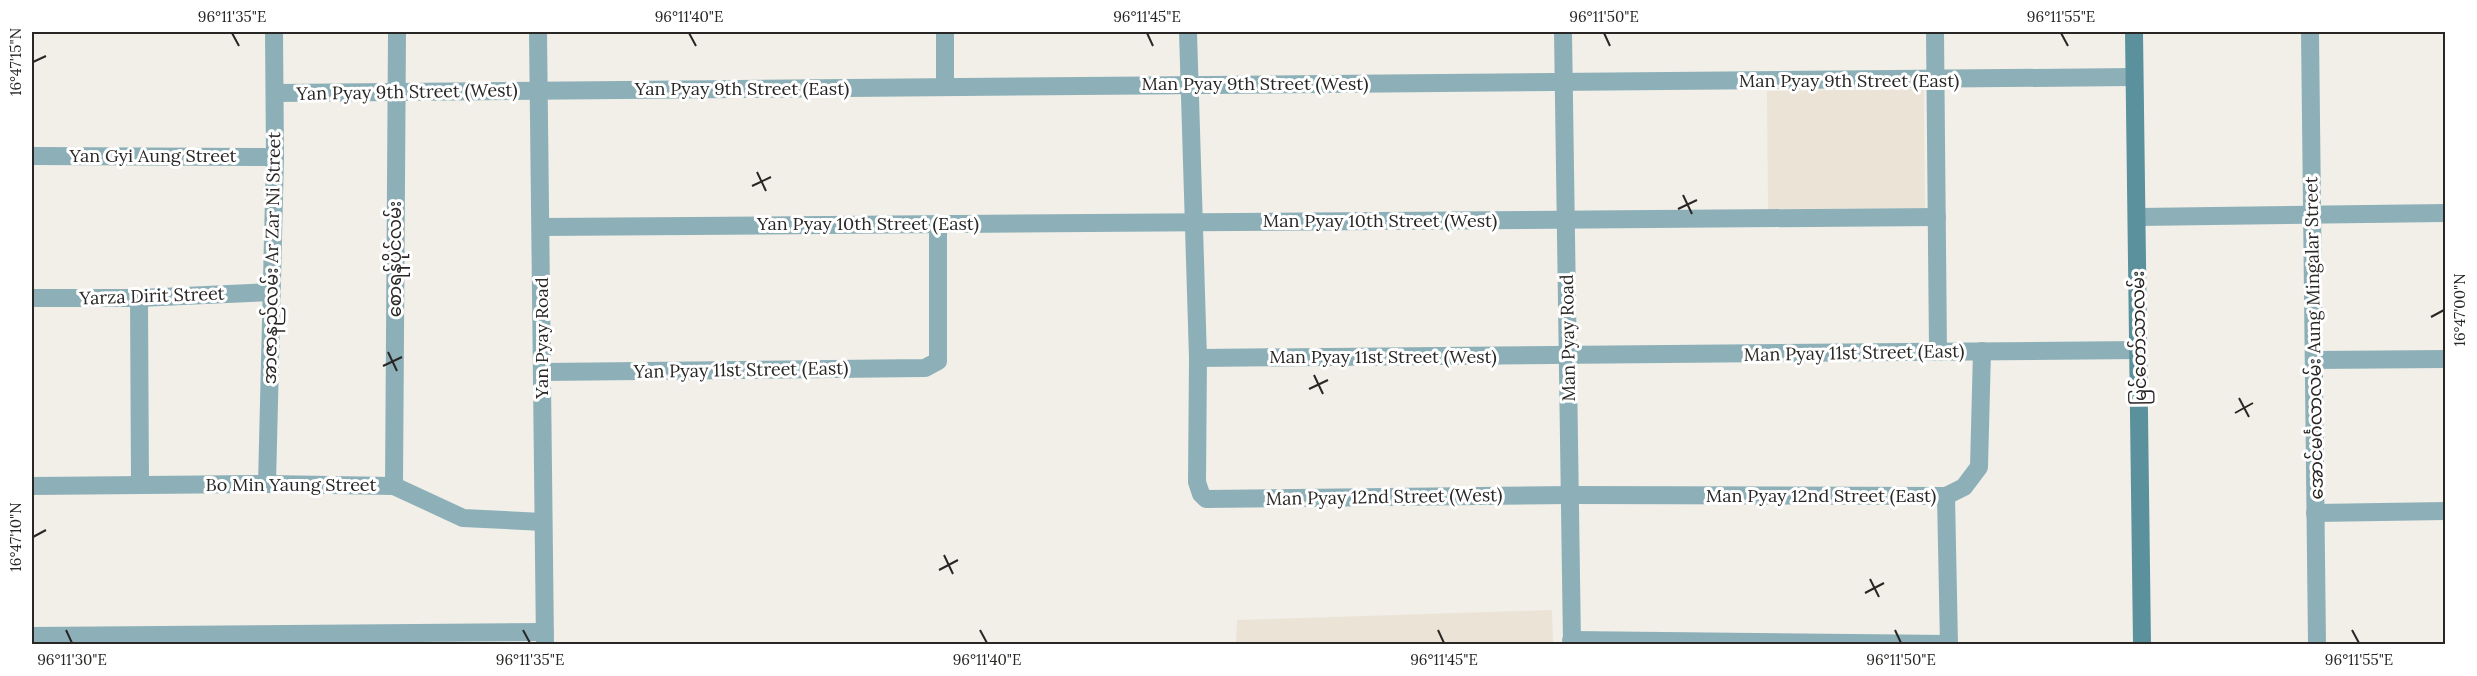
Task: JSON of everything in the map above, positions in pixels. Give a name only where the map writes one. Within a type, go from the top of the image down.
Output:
[{"type":"main road","name":"မြင်တော်သာလမ်း","points":[[2134,32],[2142,645]]},
{"type":"street","name":"အာဇာနည်လမ်း Ar Zar Ni Street","points":[[267,483],[275,157],[274,32]]},
{"type":"street","name":"စောရန်ပိုင်လမ်း","points":[[394,486],[397,32]]},
{"type":"street","name":"Yan Pyay Road","points":[[538,32],[545,638]]},
{"type":"street","points":[[945,32],[945,87]]},
{"type":"street","points":[[1188,32],[1198,358]]},
{"type":"street","name":"Man Pyay Road","points":[[1563,32],[1571,642]]},
{"type":"street","points":[[1935,32],[1938,352]]},
{"type":"street","name":"အောင်မင်္ဂလာလမ်း Aung Mingalar Street","points":[[2310,32],[2317,645]]},
{"type":"street","name":"Man Pyay 9th Street (East)","points":[[1564,82],[1935,81],[2134,77]]},
{"type":"street","name":"Man Pyay 9th Street (West)","points":[[945,87],[1564,82]]},
{"type":"street","name":"Yan Pyay 9th Street (East)","points":[[539,90],[945,87]]},
{"type":"street","name":"Yan Pyay 9th Street (West)","points":[[275,93],[539,90]]},
{"type":"street","name":"Yan Gyi Aung Street","points":[[32,156],[275,157]]},
{"type":"street","points":[[2138,218],[2445,213]]},
{"type":"street","name":"Man Pyay 10th Street (West)","points":[[1194,222],[1937,217]]},
{"type":"street","name":"Yan Pyay 10th Street (East)","points":[[542,227],[1194,222]]},
{"type":"street","name":"Yan Pyay 11st Street (East)","points":[[543,372],[925,368],[938,361],[938,224]]},
{"type":"street","name":"Yarza Dirit Street","points":[[32,298],[139,298],[272,292]]},
{"type":"street","points":[[139,298],[140,485]]},
{"type":"street","name":"Man Pyay 11st Street (East)","points":[[1568,355],[2139,350]]},
{"type":"street","name":"Man Pyay 12nd Street (East)","points":[[1570,495],[1946,496],[1964,488],[1979,467],[1982,351]]},
{"type":"street","name":"Man Pyay 11st Street (West)","points":[[1198,358],[1568,355]]},
{"type":"street","name":"Man Pyay 12nd Street (West)","points":[[1198,358],[1197,482],[1201,494],[1206,499],[1570,495]]},
{"type":"street","points":[[2314,360],[2445,359]]},
{"type":"street","name":"Bo Min Yaung Street","points":[[32,486],[267,483],[394,486],[447,513],[463,518],[543,522]]},
{"type":"street","points":[[1571,642],[1949,644],[1946,496]]},
{"type":"street","points":[[2315,513],[2445,511]]},
{"type":"street","points":[[32,636],[545,638]]},
{"type":"shaded area","points":[[1924,89],[1925,208],[1768,209],[1767,91]]},
{"type":"shaded area","points":[[1552,610],[1553,644],[1236,644],[1237,620]]}]
